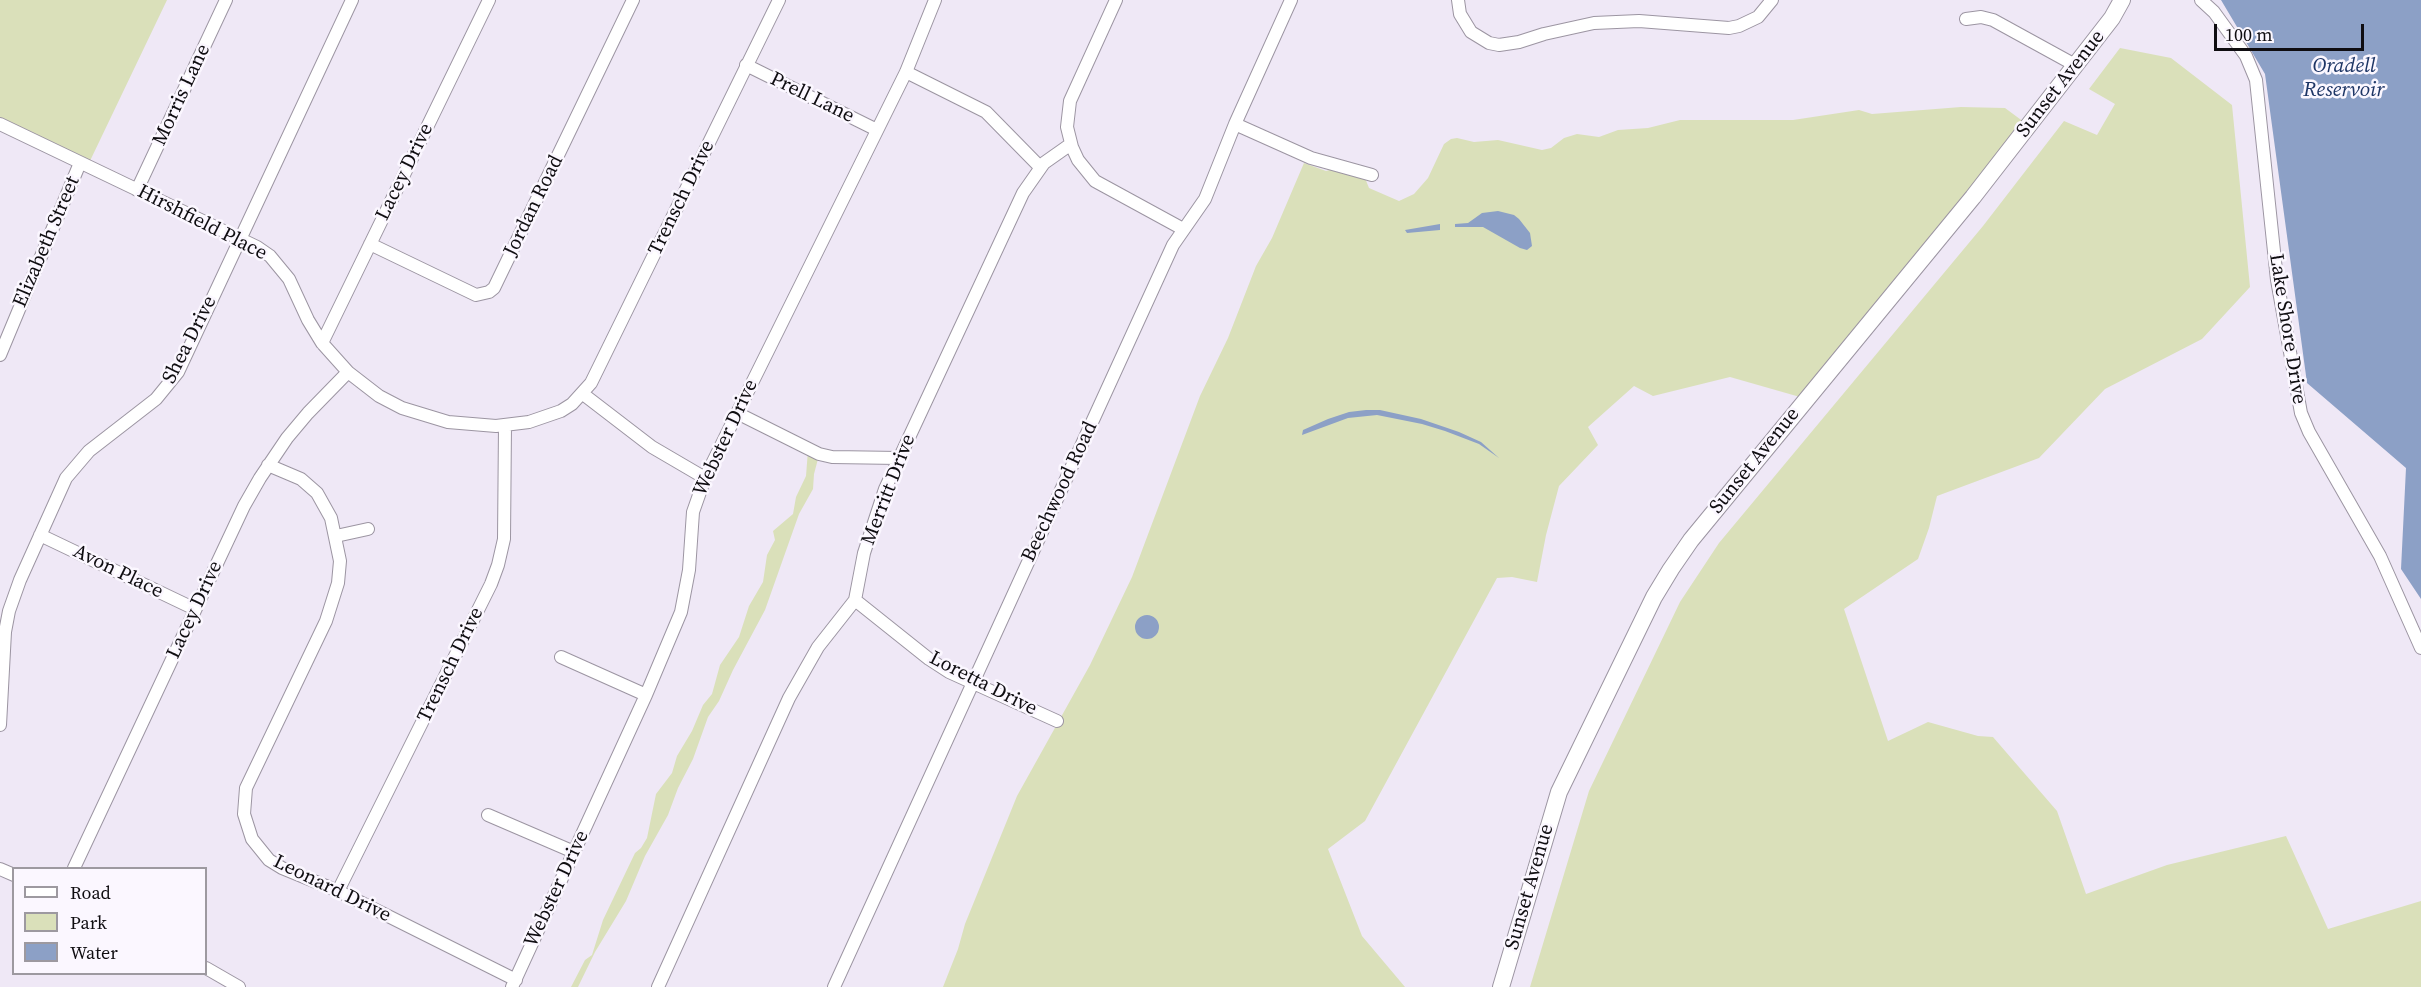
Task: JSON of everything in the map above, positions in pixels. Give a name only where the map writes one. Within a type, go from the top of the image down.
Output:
[{"type":"street","name":"Morris Lane","points":[[137,190],[226,0]]},
{"type":"street","name":"Shea Drive","points":[[0,725],[5,632],[9,611],[14,593],[66,478],[77,462],[89,451],[156,399],[178,372],[352,0]]},
{"type":"street","name":"Jordan Road","points":[[370,244],[476,295],[489,292],[494,288],[633,0]]},
{"type":"street","name":"Trensch Drive","points":[[583,394],[594,377],[779,0]]},
{"type":"street","name":"Webster Drive","points":[[514,983],[646,695],[681,612],[686,591],[693,512],[705,478],[906,72],[935,0]]},
{"type":"street","points":[[1116,0],[1070,101],[1067,127],[1071,144],[1078,160],[1095,181],[1183,229]]},
{"type":"street","name":"Beechwood Road","points":[[834,987],[1173,245],[1205,200],[1235,124],[1291,0]]},
{"type":"street","points":[[1458,0],[1460,14],[1471,32],[1489,43],[1508,45],[1552,31],[1594,23],[1639,21],[1729,28],[1758,17],[1772,0]]},
{"type":"street","name":"Sunset Avenue","points":[[1501,987],[1559,792],[1654,597],[1671,569],[1690,540],[1973,196],[2112,18],[2122,0]]},
{"type":"street","name":"Lake Shore Drive","points":[[2201,0],[2214,12],[2246,56],[2256,80],[2277,280],[2301,413],[2309,432],[2380,556],[2421,648]]},
{"type":"street","name":"Lacey Drive","points":[[322,343],[486,1]]},
{"type":"street","points":[[1966,19],[1981,17],[1993,20],[2075,65]]},
{"type":"street","name":"Prell Lane","points":[[746,65],[878,130]]},
{"type":"street","points":[[906,72],[986,112],[1040,167]]},
{"type":"street","name":"Hirshfield Place","points":[[0,124],[257,247],[281,267],[322,343],[348,372],[379,396],[426,417],[474,425],[505,425],[547,418],[561,411],[583,394]]},
{"type":"street","points":[[1235,124],[1311,158],[1372,175]]},
{"type":"street","name":"Merritt Drive","points":[[658,987],[789,698],[818,646],[855,600],[874,521],[899,458],[1023,193],[1040,167],[1071,144]]},
{"type":"street","name":"Elizabeth Street","points":[[0,355],[80,163]]},
{"type":"street","name":"Lacey Drive","points":[[74,867],[244,506],[268,465],[308,412],[348,372]]},
{"type":"street","points":[[583,394],[652,447],[705,478]]},
{"type":"street","points":[[737,413],[819,454],[832,457],[899,458]]},
{"type":"street","name":"Trensch Drive","points":[[338,891],[491,584],[498,565],[504,539],[505,425]]},
{"type":"street","name":"Leonard Drive","points":[[268,465],[301,479],[317,493],[331,518],[340,561],[333,603],[326,621],[250,776],[244,800],[244,814],[252,839],[270,860],[282,868],[338,891],[514,983]]},
{"type":"street","points":[[336,536],[368,529]]},
{"type":"street","name":"Avon Place","points":[[40,535],[195,609]]},
{"type":"street","name":"Loretta Drive","points":[[855,600],[929,659],[973,683],[1057,721]]},
{"type":"street","points":[[561,657],[646,695]]},
{"type":"street","points":[[488,815],[574,852]]},
{"type":"street","points":[[207,969],[239,987]]},
{"type":"green space","points":[[0,0],[167,0],[89,163],[0,121]]},
{"type":"green space","points":[[2120,48],[2171,58],[2232,105],[2250,287],[2202,339],[2105,389],[2039,458],[1937,496],[1918,559],[1844,609],[1888,741],[1928,722],[1978,736],[1993,737],[2057,811],[2086,894],[2167,865],[2286,836],[2328,929],[2421,901],[2421,987],[1530,987],[1589,791],[1680,602],[1719,543],[1983,226],[2064,121],[2097,135],[2115,104],[2089,89]]},
{"type":"green space","points":[[1961,107],[2005,108],[2028,125],[1807,399],[1730,377],[1653,396],[1634,386],[1588,427],[1598,445],[1559,486],[1537,582],[1512,577],[1497,578],[1365,821],[1328,849],[1362,936],[1405,987],[943,987],[965,924],[1017,796],[1090,665],[1132,577],[1200,396],[1228,338],[1256,266],[1272,238],[1304,163],[1326,171],[1341,167],[1363,173],[1369,188],[1399,201],[1414,194],[1428,178],[1444,144],[1451,139],[1474,142],[1498,140],[1542,150],[1551,148],[1564,138],[1577,134],[1599,137],[1618,130],[1648,128],[1680,120],[1793,120],[1859,110],[1872,114]]},
{"type":"green space","points":[[808,450],[818,459],[813,489],[799,514],[765,610],[719,701],[708,717],[693,759],[678,788],[668,815],[645,856],[626,901],[595,952],[578,987],[571,987],[585,960],[592,955],[603,920],[635,853],[647,838],[656,794],[672,773],[677,756],[692,731],[703,705],[712,694],[720,665],[739,637],[749,606],[763,582],[767,555],[775,540],[773,531],[793,514],[796,497],[806,476]]},
{"type":"water","name":"Oradell Reservoir","points":[[2221,0],[2421,0],[2421,599],[2401,569],[2406,468],[2307,383],[2265,74]]},
{"type":"water","points":[[1498,211],[1514,215],[1519,219],[1530,233],[1532,246],[1527,250],[1520,248],[1483,227],[1455,227],[1455,224],[1468,223],[1482,213]]},
{"type":"water","points":[[1440,224],[1440,230],[1407,233],[1405,230]]},
{"type":"water","points":[[1380,410],[1421,419],[1459,432],[1481,442],[1499,458],[1479,444],[1445,431],[1377,415],[1348,418],[1302,435],[1303,430],[1328,419],[1349,412]]},
{"type":"water","points":[[1147,615],[1156,618],[1159,627],[1156,636],[1147,639],[1138,636],[1135,627],[1138,618]]}]
